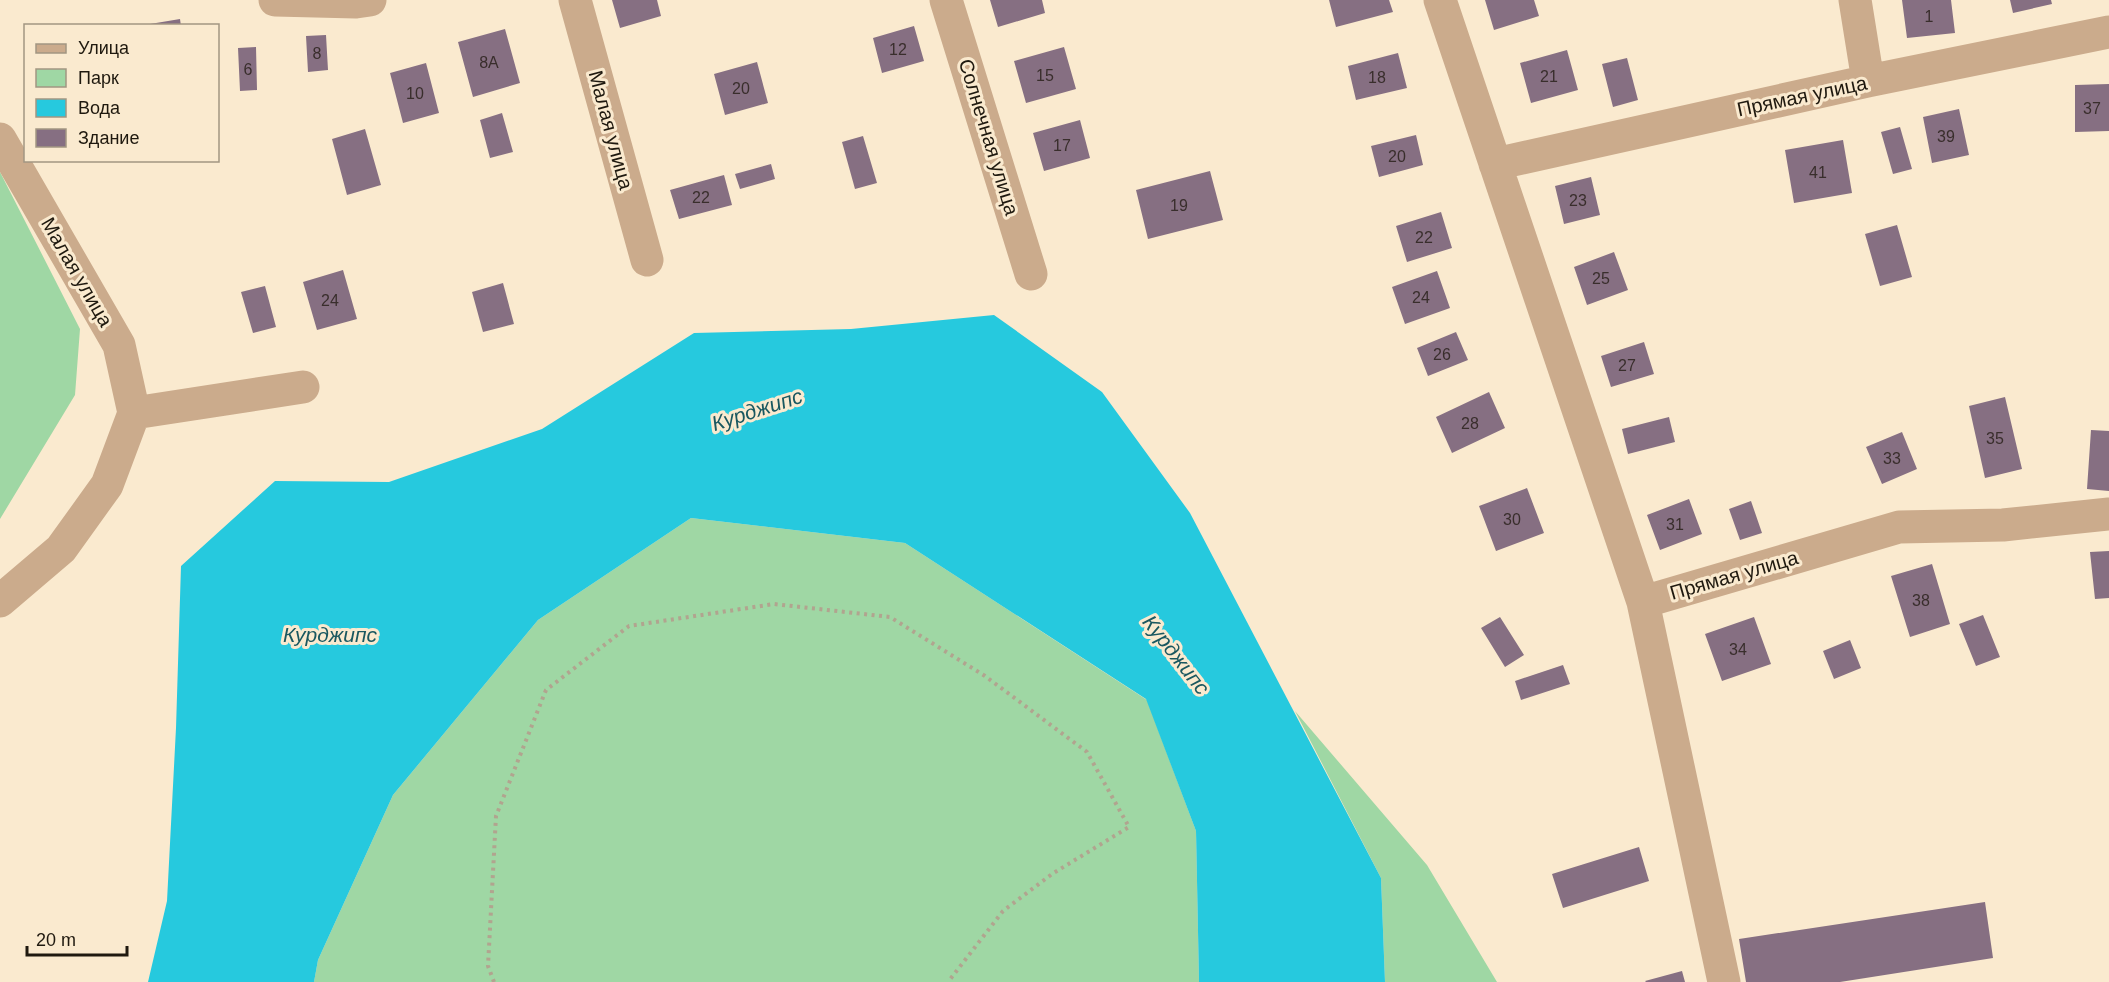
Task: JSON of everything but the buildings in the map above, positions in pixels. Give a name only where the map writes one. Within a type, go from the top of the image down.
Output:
[{"type":"street","points":[[275,0],[356,2],[370,0]]},
{"type":"street","name":"Малая улица","points":[[575,0],[647,260]]},
{"type":"street","name":"Солнечная улица","points":[[946,0],[1031,274]]},
{"type":"street","name":"Прямая улица","points":[[1440,0],[1643,602],[1724,982]]},
{"type":"street","points":[[1855,0],[1868,81]]},
{"type":"street","name":"Прямая улица","points":[[1495,164],[1868,81],[2109,32]]},
{"type":"street","name":"Малая улица","points":[[0,139],[119,345],[134,413]]},
{"type":"street","points":[[0,601],[61,549],[107,485],[134,413],[303,387]]},
{"type":"street","name":"Прямая улица","points":[[1643,602],[1899,527],[2003,525],[2109,514]]},
{"type":"path","points":[[494,982],[488,966],[495,816],[546,690],[629,626],[774,604],[890,617],[985,676],[1087,752],[1129,827],[1052,874],[1004,912],[948,982]]},
{"type":"green space","points":[[0,172],[80,329],[75,395],[0,519]]},
{"type":"green space","points":[[691,518],[905,543],[1147,700],[1196,831],[1199,982],[314,982],[318,960],[393,795],[538,620]]},
{"type":"green space","points":[[1295,711],[1427,865],[1497,982],[1385,982],[1381,878]]},
{"type":"water","name":"Курджипс","points":[[994,315],[1102,392],[1190,513],[1381,878],[1385,982],[1199,982],[1196,831],[1146,699],[905,543],[691,518],[538,620],[393,795],[318,960],[314,982],[148,982],[167,901],[181,566],[275,481],[389,482],[542,429],[694,333],[851,329]]}]
